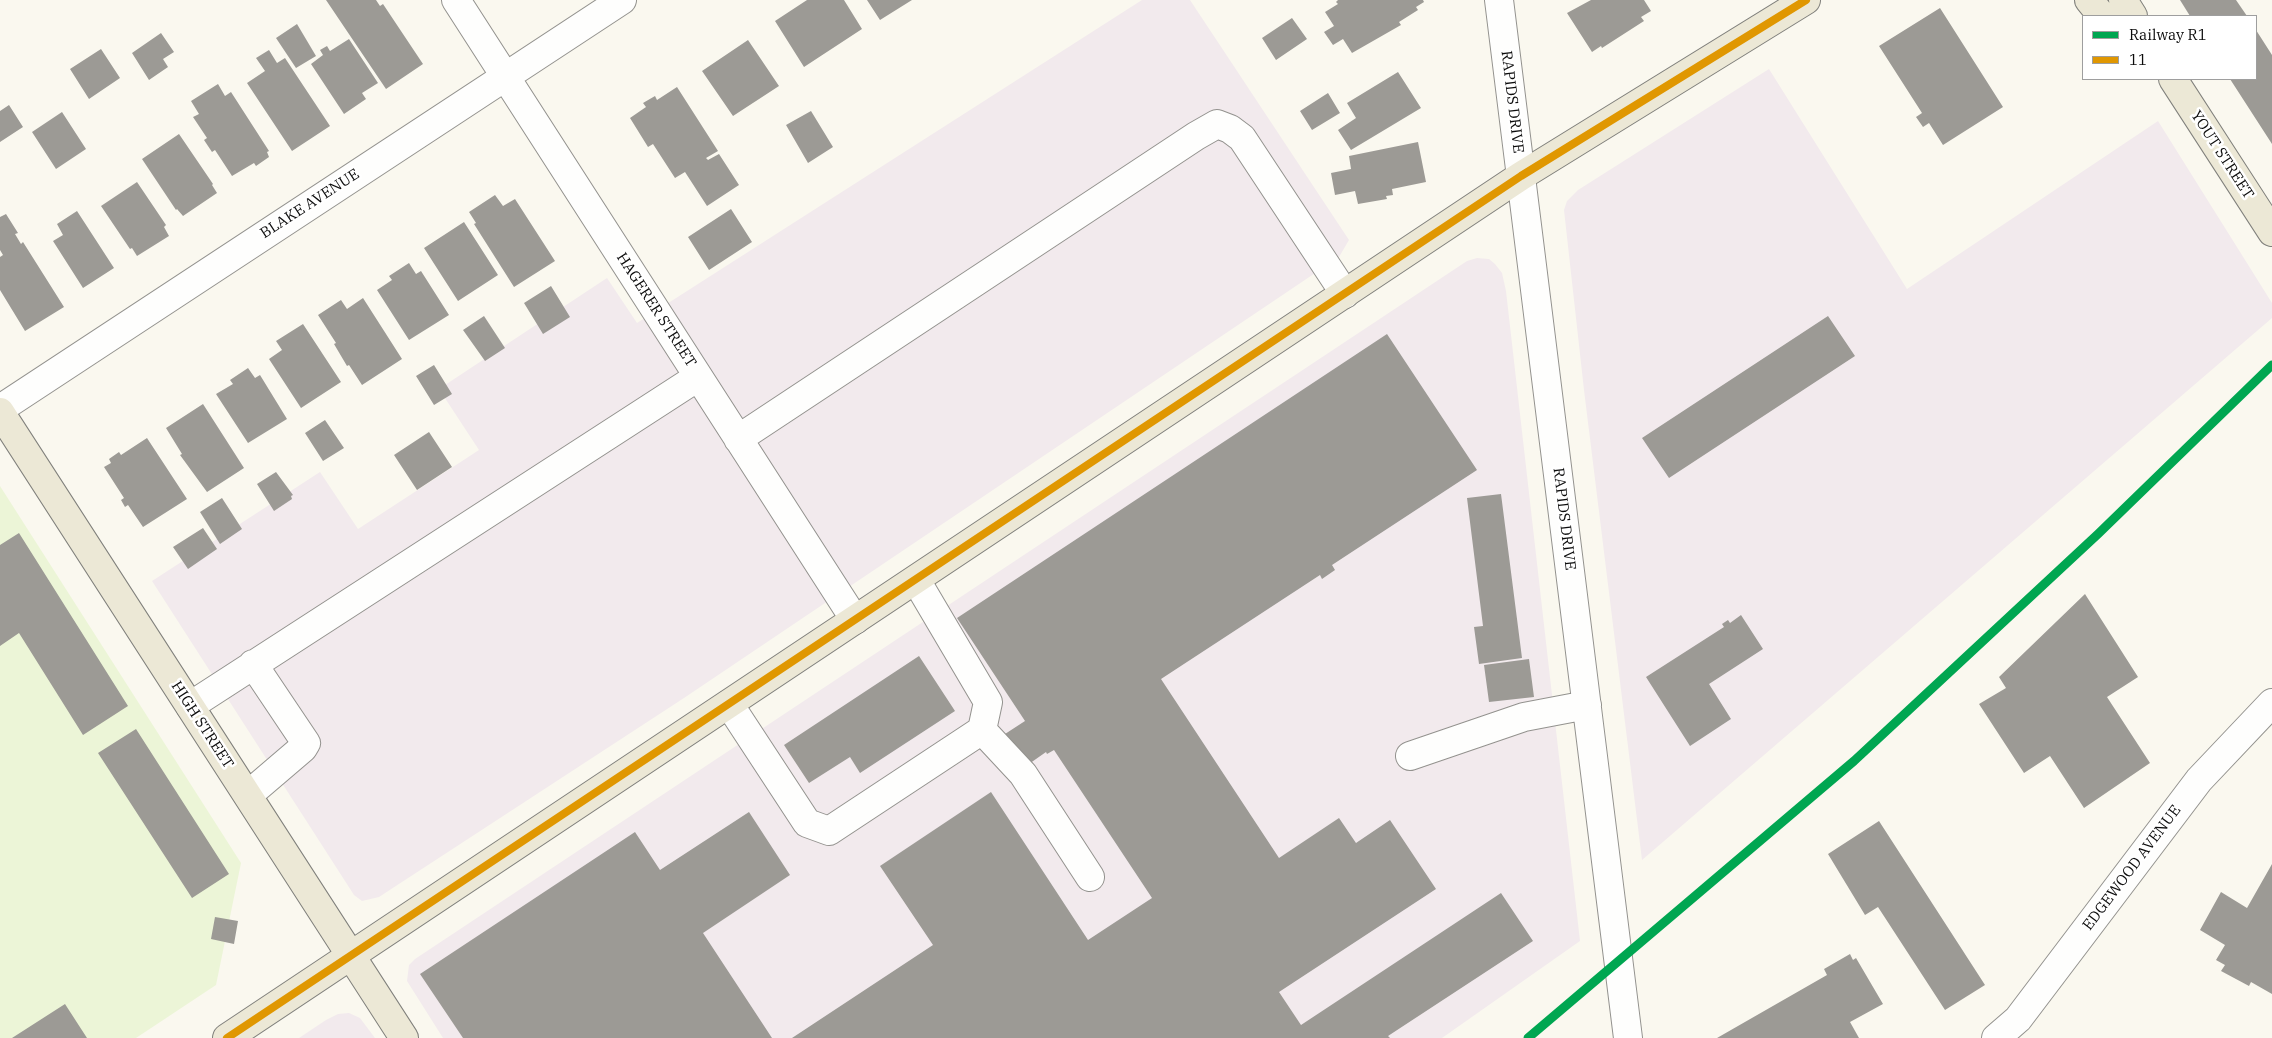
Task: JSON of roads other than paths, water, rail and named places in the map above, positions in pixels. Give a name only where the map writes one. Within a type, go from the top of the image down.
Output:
[{"type":"main road","points":[[227,1038],[1521,176],[1806,0]]},
{"type":"main road","points":[[2089,0],[2101,15]]},
{"type":"main road","points":[[2123,0],[2132,15]]},
{"type":"main road","name":"YOUT STREET","points":[[2174,80],[2272,232]]},
{"type":"main road","name":"HIGH STREET","points":[[0,410],[404,1038]]},
{"type":"street","name":"HAGERER STREET","points":[[456,0],[854,620]]},
{"type":"street","name":"BLAKE AVENUE","points":[[0,410],[505,75],[622,0]]},
{"type":"street","name":"RAPIDS DRIVE","points":[[1500,0],[1628,1038]]},
{"type":"street","points":[[738,439],[1196,136],[1218,124],[1230,129],[1242,138],[1345,294]]},
{"type":"street","points":[[190,706],[698,376]]},
{"type":"street","points":[[729,704],[807,823],[829,831],[982,730],[988,702],[916,580]]},
{"type":"street","points":[[248,795],[306,743],[253,664]]},
{"type":"street","name":"EDGEWOOD AVENUE","points":[[1996,1038],[2018,1019],[2198,780],[2272,703]]},
{"type":"street","points":[[1410,756],[1524,717],[1587,705]]},
{"type":"street","points":[[982,730],[1023,774],[1090,877]]},
{"type":"rail line","name":"R1","points":[[1528,1038],[1854,761],[2098,534],[2272,365]]}]
